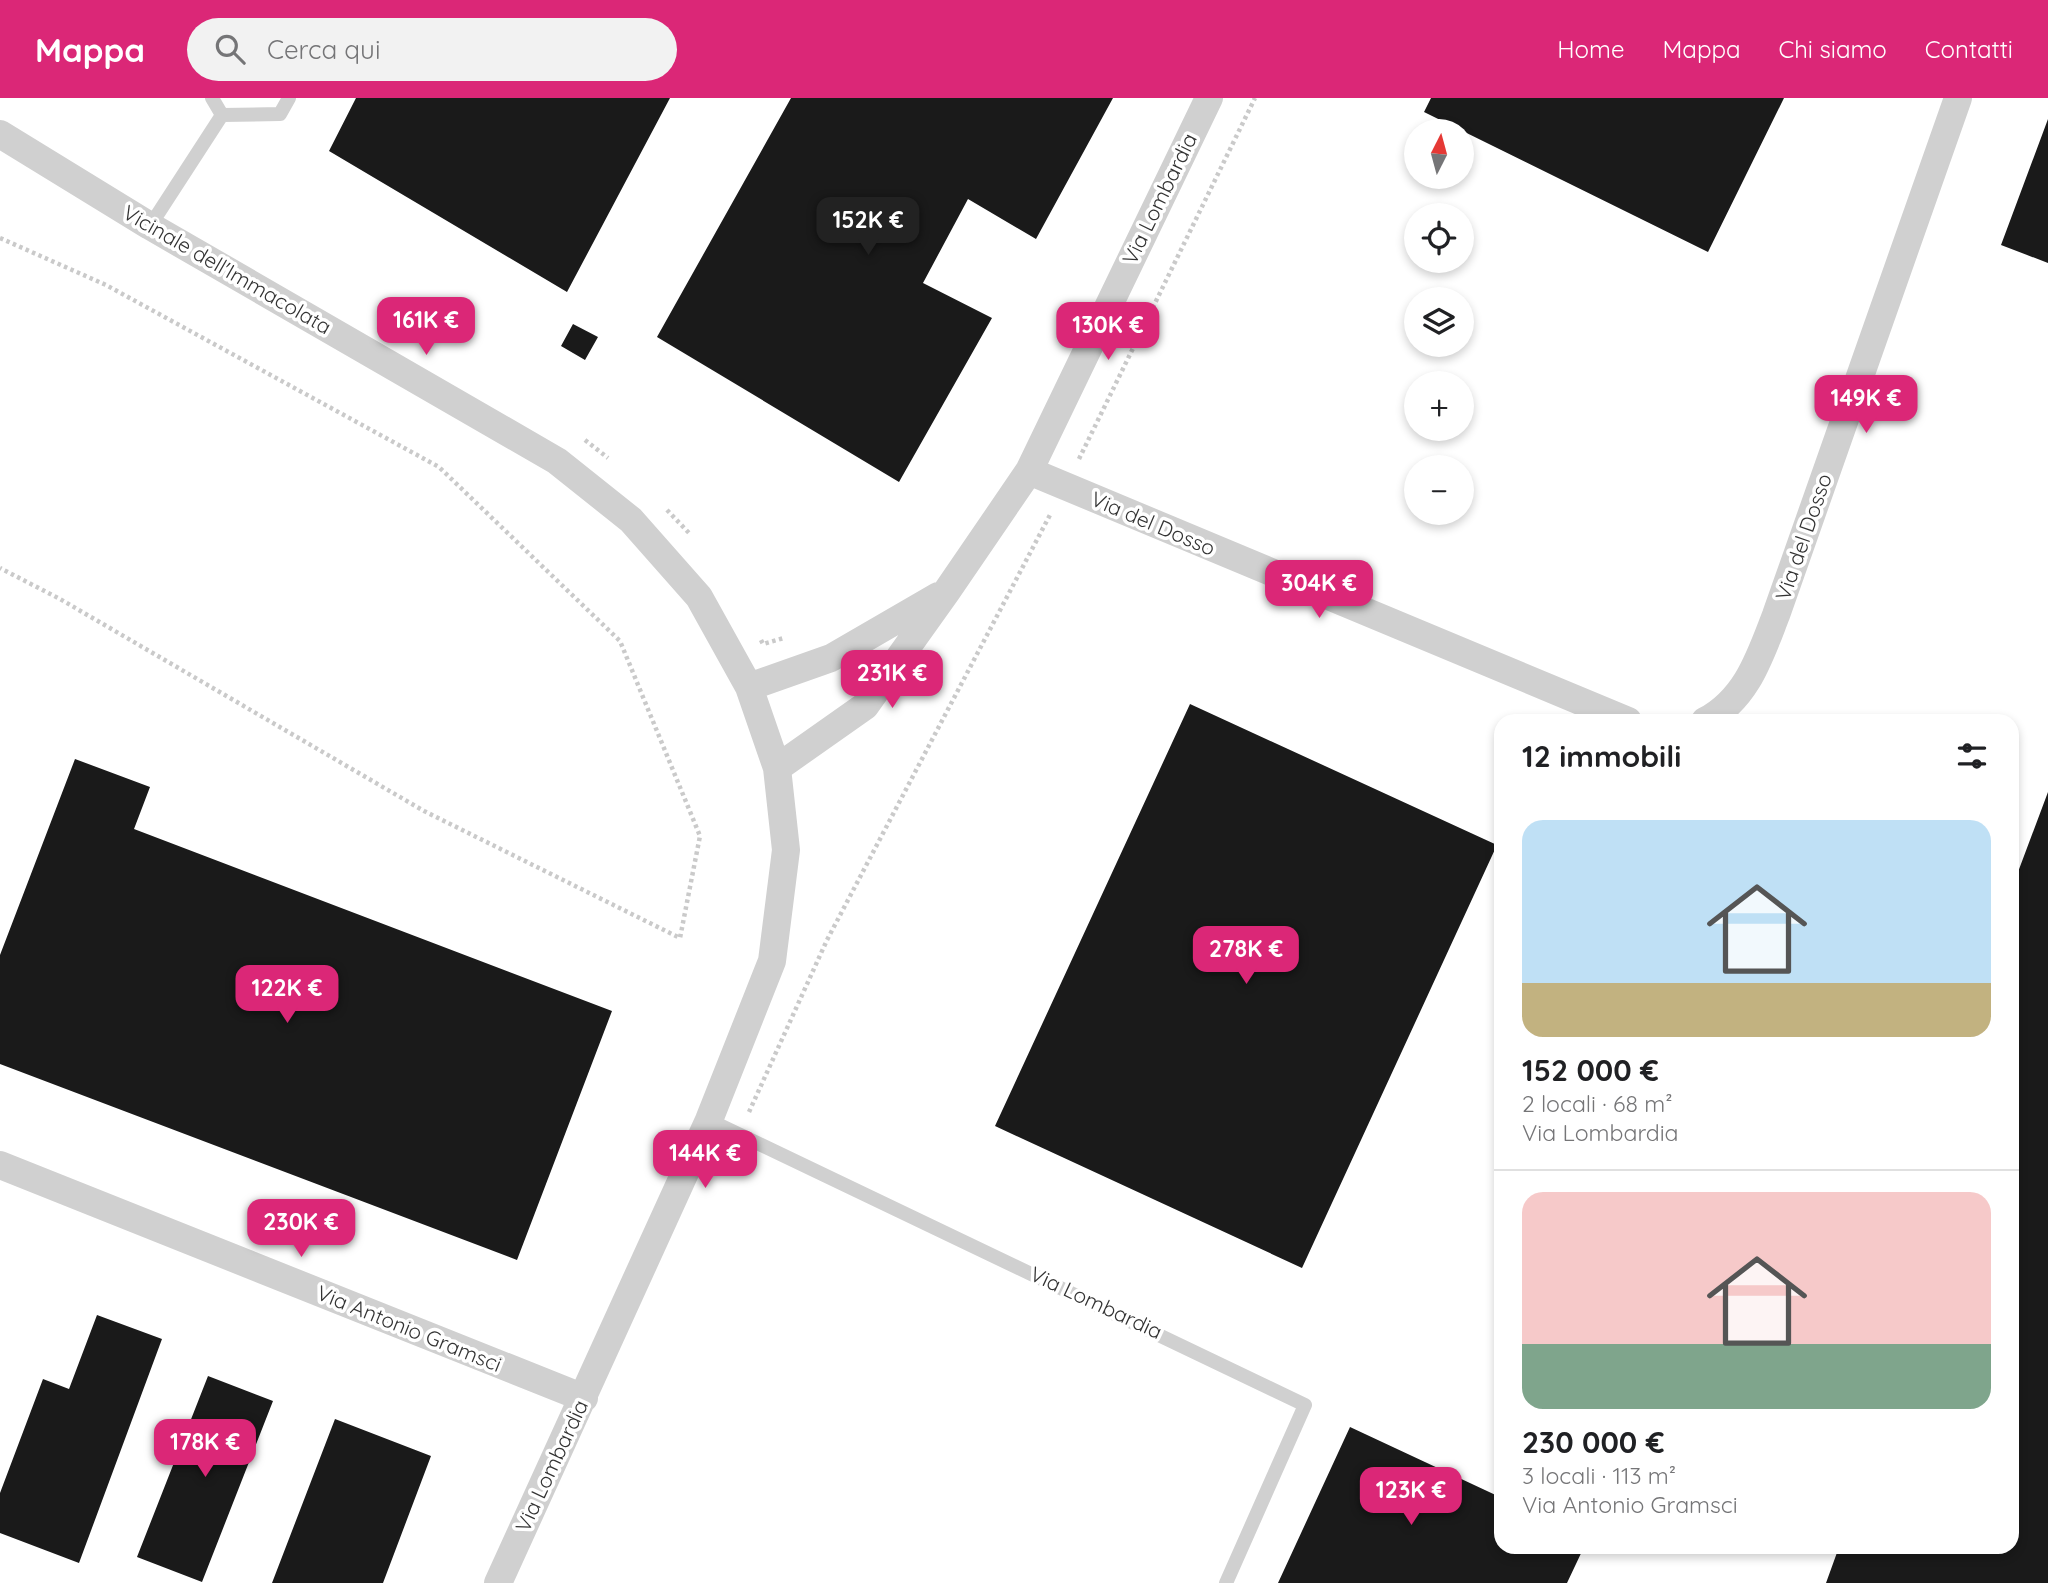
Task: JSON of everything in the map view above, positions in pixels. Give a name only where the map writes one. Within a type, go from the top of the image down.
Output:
[{"type":"street","name":"Via Lombardia","points":[[498,1583],[709,1120],[772,961],[786,850],[777,768],[865,706],[1028,471],[1209,98]]},
{"type":"street","name":"Via del Dosso","points":[[1719,714],[1741,692],[1764,647],[1958,98]]},
{"type":"street","name":"Vicinale dell'Immacolata","points":[[0,134],[150,226],[557,461],[631,520],[699,597],[749,687],[777,768]]},
{"type":"street","name":"Via del Dosso","points":[[1028,471],[1611,714]]},
{"type":"street","points":[[749,687],[831,658],[947,591]]},
{"type":"street","name":"Via Antonio Gramsci","points":[[0,1165],[584,1398]]},
{"type":"lane","points":[[212,98],[222,114]]},
{"type":"lane","points":[[222,114],[280,114],[289,98]]},
{"type":"lane","points":[[150,226],[222,114]]},
{"type":"lane","name":"Via Lombardia","points":[[709,1120],[1264,1383],[1305,1405],[1226,1583]]},
{"type":"path","points":[[739,1134],[827,940],[1065,487],[1255,98]]},
{"type":"path","points":[[0,238],[106,285],[439,467],[620,641],[700,836],[680,937],[424,811],[72,606],[0,568]]},
{"type":"building","points":[[356,98],[670,98],[567,292],[329,151]]},
{"type":"building","points":[[791,98],[1113,98],[1036,239],[968,199],[923,283],[992,318],[899,482],[657,337]]},
{"type":"building","points":[[1431,98],[1784,98],[1708,252],[1474,137],[1474,119],[1438,119],[1424,112]]},
{"type":"building","points":[[2048,119],[2048,263],[2001,245]]},
{"type":"building","points":[[573,324],[598,337],[585,360],[561,346]]},
{"type":"building","points":[[1190,704],[1494,844],[1494,852],[1302,1268],[995,1126]]},
{"type":"building","points":[[75,759],[150,787],[134,829],[612,1011],[517,1260],[0,1064],[0,955]]},
{"type":"building","points":[[2048,792],[2048,1583],[1826,1583],[1836,1554],[2019,1554],[2019,869]]},
{"type":"building","points":[[97,1315],[162,1339],[79,1563],[0,1533],[0,1493],[43,1379],[69,1389]]},
{"type":"building","points":[[208,1376],[273,1401],[202,1582],[137,1557]]},
{"type":"building","points":[[335,1419],[431,1456],[383,1583],[272,1583]]},
{"type":"building","points":[[1350,1427],[1494,1494],[1494,1554],[1581,1554],[1567,1583],[1278,1583]]}]
